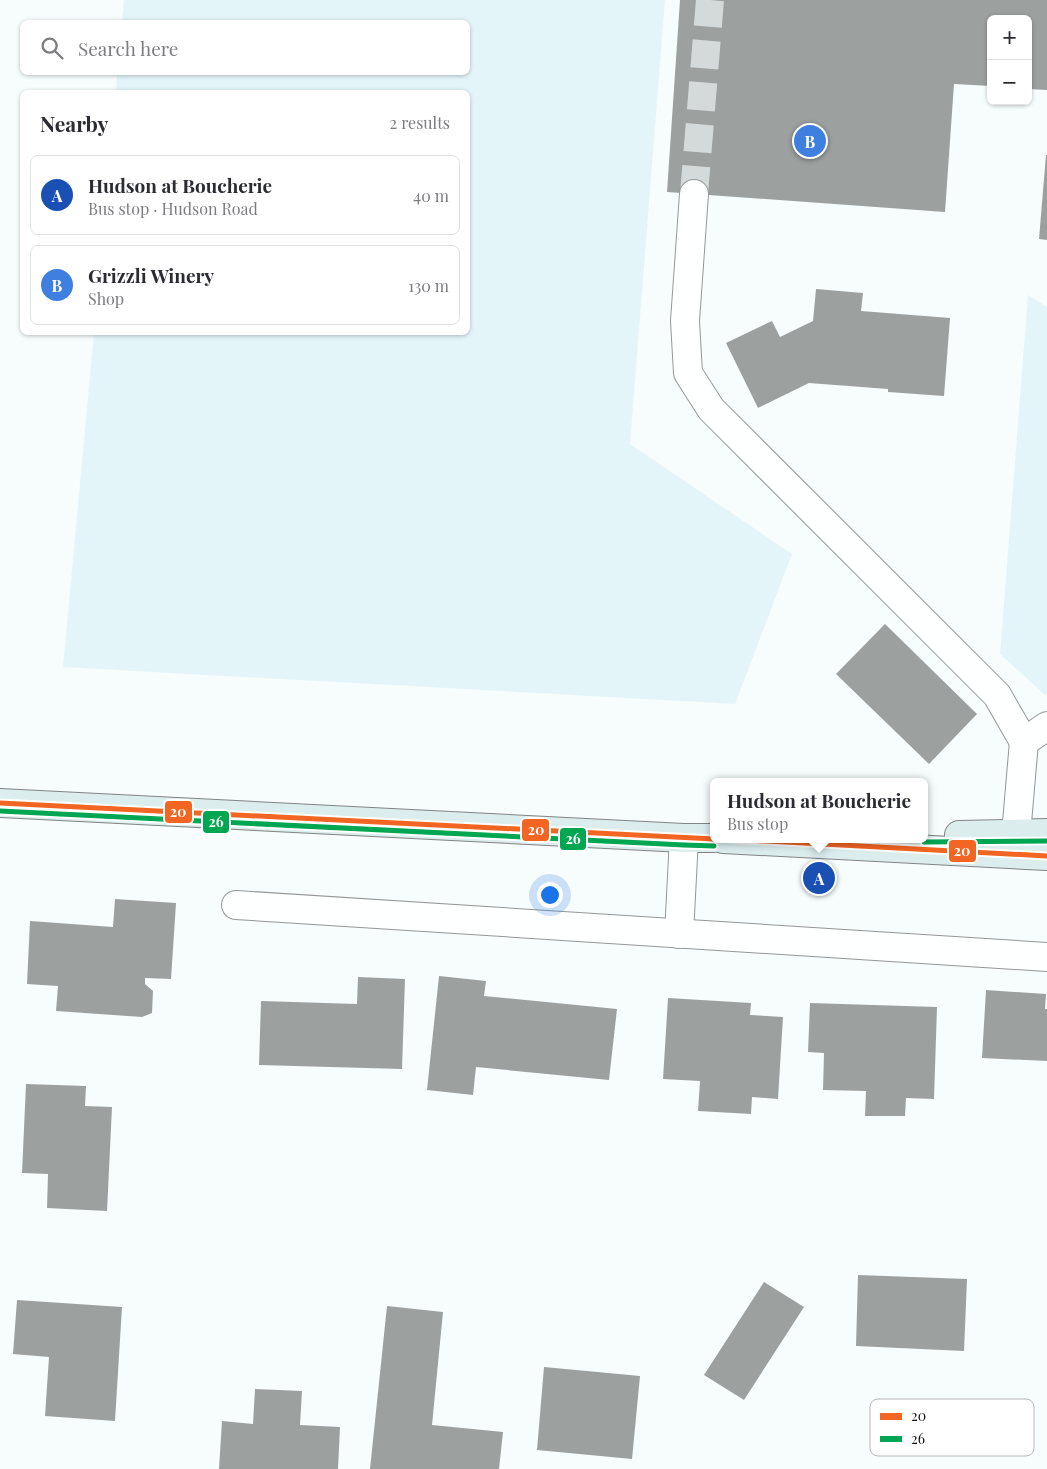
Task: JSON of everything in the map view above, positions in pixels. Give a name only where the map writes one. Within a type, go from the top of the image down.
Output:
[{"type":"main road","points":[[0,803],[707,838]]},
{"type":"main road","points":[[928,835],[1047,833]]},
{"type":"main road","points":[[801,843],[1047,856]]},
{"type":"lane","points":[[694,194],[685,321],[688,372],[710,409],[997,695],[1024,742],[1016,834]]},
{"type":"lane","points":[[1024,742],[1047,726]]},
{"type":"lane","points":[[679,934],[707,838]]},
{"type":"lane","points":[[236,905],[1047,957]]},
{"type":"shaded area","points":[[124,0],[665,0],[630,444],[792,554],[735,704],[63,667],[94,335],[470,335],[470,90],[116,90],[117,75],[470,75],[470,20],[122,20]]},
{"type":"shaded area","points":[[1028,295],[1047,307],[1047,693],[1045,695],[1000,654]]},
{"type":"building","points":[[680,0],[1047,0],[1047,90],[1032,89],[1032,15],[987,15],[987,86],[954,84],[945,212],[667,192]]},
{"type":"building","points":[[1047,155],[1047,240],[1039,239]]},
{"type":"building","points":[[816,289],[863,293],[861,311],[950,318],[944,396],[888,392],[888,389],[809,383],[758,408],[726,343],[772,321],[780,337],[813,321]]},
{"type":"building","points":[[885,624],[977,714],[929,764],[836,674]]},
{"type":"building","points":[[115,899],[176,903],[171,979],[145,978],[145,984],[153,991],[152,1013],[142,1017],[56,1011],[58,986],[27,984],[30,921],[113,927]]},
{"type":"building","points":[[439,976],[486,981],[484,996],[617,1009],[609,1080],[476,1067],[473,1095],[427,1090]]},
{"type":"building","points":[[358,977],[405,979],[402,1069],[259,1065],[261,1001],[357,1004]]},
{"type":"building","points":[[986,990],[1046,994],[1047,1061],[982,1058]]},
{"type":"building","points":[[668,998],[751,1003],[750,1015],[783,1017],[778,1099],[752,1097],[751,1114],[698,1111],[700,1081],[663,1079]]},
{"type":"building","points":[[810,1003],[937,1007],[934,1099],[906,1098],[905,1116],[865,1116],[866,1091],[823,1090],[824,1053],[808,1052]]},
{"type":"building","points":[[26,1084],[86,1086],[85,1106],[112,1107],[107,1211],[47,1208],[48,1174],[22,1173]]},
{"type":"building","points":[[858,1275],[967,1279],[964,1351],[856,1346]]},
{"type":"building","points":[[764,1282],[804,1307],[744,1400],[704,1375]]},
{"type":"building","points":[[17,1300],[122,1307],[115,1421],[45,1416],[49,1357],[13,1354]]},
{"type":"building","points":[[387,1306],[443,1312],[432,1425],[503,1432],[499,1469],[370,1469]]},
{"type":"building","points":[[544,1367],[640,1376],[632,1459],[537,1450]]},
{"type":"building","points":[[255,1389],[302,1391],[300,1425],[340,1427],[338,1469],[219,1469],[222,1421],[253,1424]]},
{"type":"tunnel","points":[[694,194],[710,0]]},
{"type":"transit line","name":"20","points":[[0,803],[710,839]]},
{"type":"transit line","name":"26","points":[[0,811],[714,846]]},
{"type":"transit line","name":"26","points":[[928,842],[1047,841]]},
{"type":"transit line","name":"20","points":[[803,843],[1047,856]]},
{"type":"place","name":"Grizzli Winery","points":[[810,141]]},
{"type":"place","name":"Hudson at Boucherie","points":[[819,878]]}]
